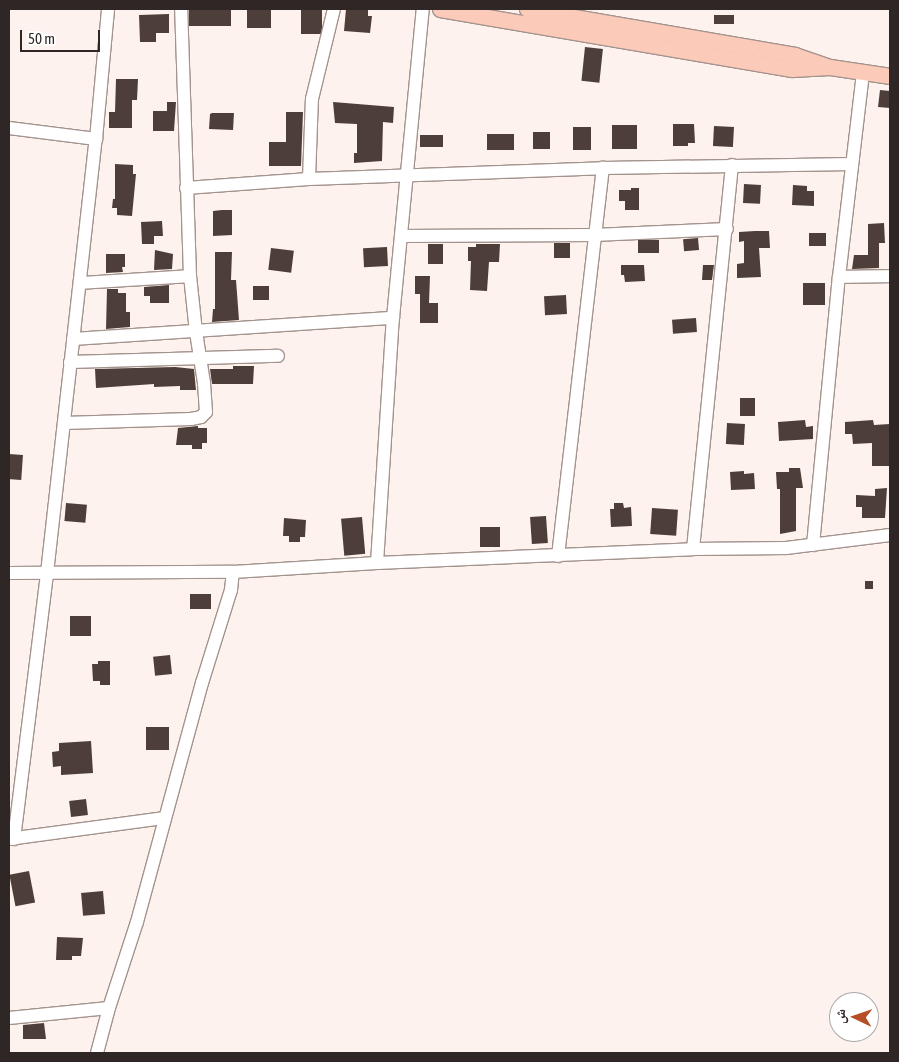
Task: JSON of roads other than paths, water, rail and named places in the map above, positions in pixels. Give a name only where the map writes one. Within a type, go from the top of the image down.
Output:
[{"type":"main road","points":[[440,9],[792,68],[830,67]]},
{"type":"main road","points":[[527,9],[795,55],[830,67],[890,76]]},
{"type":"street","points":[[108,9],[96,139],[47,573],[14,788],[12,839],[165,818]]},
{"type":"street","points":[[64,423],[201,417],[206,412],[190,276],[181,9]]},
{"type":"street","points":[[310,179],[312,99],[321,71],[334,9]]},
{"type":"street","points":[[377,563],[393,318],[423,9]]},
{"type":"street","points":[[813,545],[839,277],[863,73]]},
{"type":"street","points":[[9,128],[96,139]]},
{"type":"street","points":[[186,188],[310,179],[406,177],[603,168],[852,164]]},
{"type":"street","points":[[693,549],[732,165]]},
{"type":"street","points":[[558,556],[603,168]]},
{"type":"street","points":[[400,236],[594,235],[727,229]]},
{"type":"street","points":[[80,283],[190,276]]},
{"type":"street","points":[[839,277],[890,276]]},
{"type":"street","points":[[73,340],[393,318]]},
{"type":"street","points":[[70,362],[278,356]]},
{"type":"street","points":[[9,573],[233,572],[377,563],[693,549],[786,548],[890,535]]},
{"type":"street","points":[[97,1053],[109,1008],[137,922],[231,590],[233,572]]},
{"type":"street","points":[[9,1018],[109,1008]]}]
